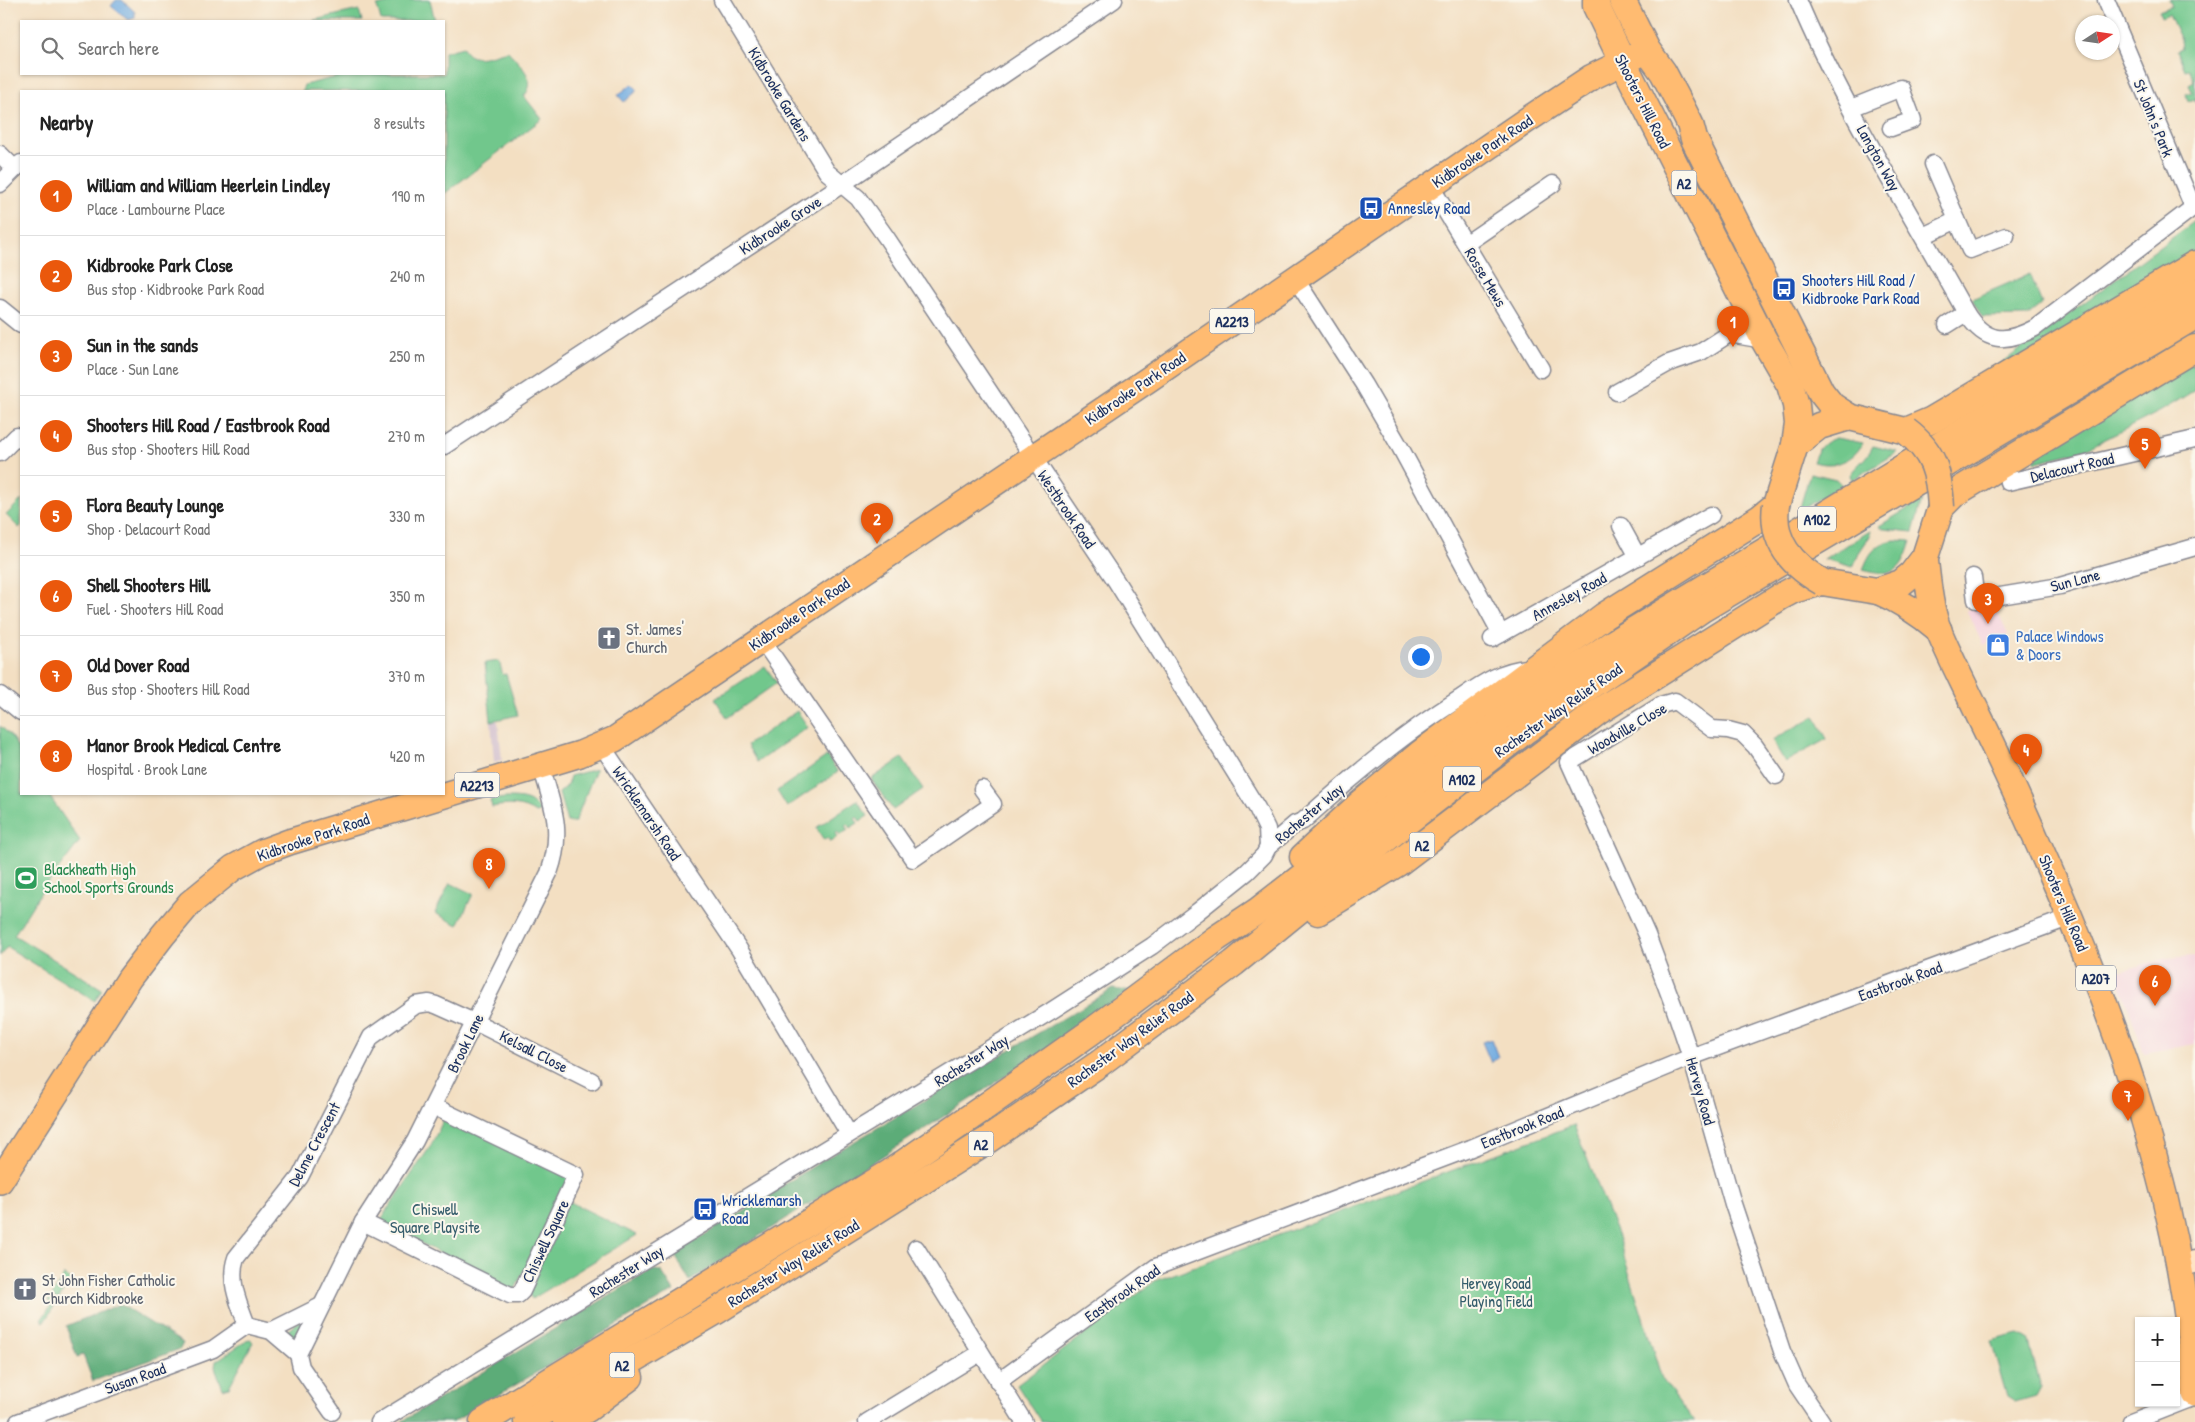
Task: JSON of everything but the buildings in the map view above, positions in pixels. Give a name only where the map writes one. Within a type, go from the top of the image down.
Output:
[{"type":"highway","name":"Shooters Hill Road","points":[[1596,0],[1596,6],[1623,62],[1764,340],[1801,380],[1821,392],[1832,406],[1849,417]]},
{"type":"highway","name":"Shooters Hill Road","points":[[1622,0],[1647,50],[1663,72],[1690,124],[1694,139],[1801,380],[1796,405],[1798,424],[1795,445]]},
{"type":"highway","points":[[1906,431],[1944,414],[2195,264]]},
{"type":"highway","name":"A102","points":[[1542,677],[1613,643],[2195,291]]},
{"type":"highway","name":"Rochester Way Relief Road","points":[[527,1422],[718,1310],[986,1141],[1100,1063],[1234,963],[1408,821],[1526,730],[1702,609],[2195,316]]},
{"type":"highway","points":[[1941,507],[1955,494],[1978,478],[2195,348]]},
{"type":"highway","points":[[1795,445],[1819,426],[1849,417]]},
{"type":"highway","name":"A2","points":[[1795,445],[1776,505],[1776,531],[1782,547],[1793,562],[1822,582],[1877,592],[1900,582],[1912,574],[1925,557],[1941,507],[1937,471],[1926,450],[1906,431],[1849,417]]},
{"type":"highway","name":"A2","points":[[1542,677],[1604,616],[1776,505]]},
{"type":"highway","name":"A2","points":[[1234,963],[1398,863],[1599,711],[1780,597],[1793,590],[1822,582]]},
{"type":"highway","name":"Rochester Way Relief Road","points":[[483,1422],[891,1172],[1095,1029],[1217,938],[1359,805],[1420,754],[1542,677]]},
{"type":"highway","points":[[566,1422],[587,1409],[718,1310]]},
{"type":"main road","name":"Kidbrooke Park Road","points":[[445,794],[541,766],[602,746],[615,739],[1033,457],[1430,185],[1592,78],[1647,50]]},
{"type":"main road","name":"Shooters Hill Road","points":[[1925,557],[1928,586],[1939,630],[2018,797],[2071,917],[2100,988],[2137,1095],[2165,1199],[2188,1273],[2195,1383]]},
{"type":"main road","name":"Shooters Hill Road","points":[[1877,592],[1901,601],[1916,610],[1939,630]]},
{"type":"main road","name":"Kidbrooke Park Road","points":[[0,1181],[130,978],[190,903],[233,868],[262,852],[322,831],[443,795]]},
{"type":"street","name":"Kidbrooke Gardens","points":[[722,0],[827,172],[841,185]]},
{"type":"street","name":"Kidbrooke Grove","points":[[445,445],[841,185],[1114,0]]},
{"type":"street","name":"Langton Way","points":[[1798,0],[1851,108],[1966,313],[1974,326],[1985,334],[1998,339],[2022,335],[2048,319],[2194,207]]},
{"type":"street","name":"St John's Park","points":[[2106,0],[2194,207]]},
{"type":"street","points":[[1851,108],[1901,88],[1913,120],[1891,128]]},
{"type":"street","points":[[0,154],[18,166],[0,184]]},
{"type":"street","points":[[1933,164],[1970,250],[2006,236]]},
{"type":"street","points":[[1467,243],[1553,184]]},
{"type":"street","name":"Westbrook Road","points":[[841,185],[858,198],[886,237],[1125,596],[1256,808],[1266,829],[1268,847]]},
{"type":"street","name":"Rosse Mews","points":[[1430,185],[1467,243],[1541,369]]},
{"type":"street","points":[[1923,236],[1957,220]]},
{"type":"street","name":"Annesley Road","points":[[1295,278],[1364,385],[1395,440],[1497,637],[1711,515]]},
{"type":"street","points":[[1617,392],[1669,363],[1701,352],[1729,334],[1746,304]]},
{"type":"street","points":[[0,308],[20,324]]},
{"type":"street","points":[[1947,325],[1966,313]]},
{"type":"street","points":[[1729,334],[1764,340]]},
{"type":"street","points":[[0,453],[17,436],[20,439]]},
{"type":"street","name":"Delacourt Road","points":[[2008,482],[2195,439]]},
{"type":"street","points":[[1621,526],[1638,557]]},
{"type":"street","name":"Sun Lane","points":[[1973,578],[1976,600],[2060,586],[2195,547]]},
{"type":"street","points":[[762,640],[913,859],[993,804],[982,789]]},
{"type":"street","name":"Rochester Way","points":[[379,1422],[1042,1016],[1152,946],[1247,872],[1264,855],[1268,847],[1395,744],[1486,681],[1514,669],[1542,677]]},
{"type":"street","points":[[0,695],[20,711]]},
{"type":"street","name":"Woodville Close","points":[[1569,762],[1662,705],[1675,701],[1712,729],[1728,730],[1743,734],[1760,752],[1776,776]]},
{"type":"street","name":"Wricklemarsh Road","points":[[602,746],[739,949],[849,1134]]},
{"type":"street","name":"Hervey Road","points":[[1569,762],[1647,935],[1691,1057],[1732,1204],[1782,1351],[1797,1385],[1822,1422]]},
{"type":"street","name":"Brook Lane","points":[[298,1354],[363,1222],[415,1141],[549,873],[556,854],[558,830],[541,766]]},
{"type":"street","name":"Eastbrook Road","points":[[998,1382],[1156,1267],[1472,1148],[1691,1057],[2071,917]]},
{"type":"street","name":"Delme Crescent","points":[[247,1325],[237,1299],[233,1279],[233,1267],[236,1258],[300,1177],[371,1037],[416,1005],[422,1003],[436,1005],[474,1023]]},
{"type":"street","name":"Kelsall Close","points":[[474,1023],[592,1081]]},
{"type":"street","name":"Chiswell Square","points":[[363,1222],[510,1295],[518,1295],[522,1291],[576,1176],[433,1106]]},
{"type":"street","points":[[916,1248],[1024,1422]]},
{"type":"street","points":[[271,1331],[321,1306]]},
{"type":"street","points":[[247,1325],[271,1331],[298,1354],[301,1367],[332,1412]]},
{"type":"street","name":"Susan Road","points":[[18,1422],[213,1349],[247,1325]]},
{"type":"street","points":[[867,1422],[980,1353]]},
{"type":"street","points":[[2131,1422],[2195,1383]]},
{"type":"shaded area","points":[[1993,604],[2008,634],[1983,645],[1966,610]]},
{"type":"shaded area","points":[[491,721],[498,721],[502,760],[494,762]]},
{"type":"shaded area","points":[[2195,956],[2195,1044],[2144,1053],[2116,972],[2167,958]]},
{"type":"green space","points":[[401,0],[430,0],[435,20],[381,20],[377,6]]},
{"type":"green space","points":[[2169,0],[2195,0],[2195,102],[2194,99],[2188,101],[2186,94],[2192,92],[2189,84],[2194,81],[2189,69],[2185,70],[2177,50],[2182,48],[2181,40],[2169,14],[2161,17],[2159,11],[2172,6]]},
{"type":"green space","points":[[359,10],[362,20],[314,20]]},
{"type":"green space","points":[[463,47],[466,53],[471,56],[482,57],[508,51],[526,72],[529,84],[524,96],[542,119],[445,193],[445,90],[302,90],[304,85],[346,75],[445,75],[445,52]]},
{"type":"green space","points":[[2195,221],[2195,255],[1950,401]]},
{"type":"green space","points":[[2030,274],[2042,304],[2027,316],[1982,317],[1972,299]]},
{"type":"green space","points":[[2195,359],[2195,390],[2161,411],[2082,451],[2036,462],[2032,456]]},
{"type":"green space","points":[[1836,438],[1863,443],[1854,455],[1842,462],[1828,464],[1813,462],[1816,453],[1821,447]]},
{"type":"green space","points":[[1873,446],[1898,452],[1852,480],[1850,475]]},
{"type":"green space","points":[[1810,473],[1836,479],[1842,485],[1799,511]]},
{"type":"green space","points":[[1922,500],[1913,532],[1884,529],[1879,526]]},
{"type":"green space","points":[[20,501],[19,528],[6,515]]},
{"type":"green space","points":[[1870,531],[1870,536],[1860,551],[1853,567],[1824,559]]},
{"type":"green space","points":[[1895,540],[1911,541],[1900,566],[1889,573],[1874,573],[1863,570],[1871,554],[1878,546]]},
{"type":"green space","points":[[499,661],[503,675],[506,674],[518,715],[491,721],[485,663]]},
{"type":"green space","points":[[765,666],[777,683],[727,718],[715,699]]},
{"type":"green space","points":[[797,711],[808,727],[757,762],[747,745]]},
{"type":"green space","points":[[1815,716],[1827,739],[1785,762],[1772,740]]},
{"type":"green space","name":"Blackheath High School Sports Grounds","points":[[0,726],[14,741],[18,749],[20,757],[20,795],[49,795],[80,841],[41,892],[14,935],[102,989],[95,1001],[7,947],[0,956]]},
{"type":"green space","points":[[827,756],[838,772],[787,807],[777,791]]},
{"type":"green space","points":[[902,758],[923,789],[893,810],[871,779]]},
{"type":"green space","points":[[596,769],[575,822],[567,822],[559,793],[567,786],[570,776]]},
{"type":"green space","points":[[505,798],[529,801],[540,811],[536,813],[525,808],[504,805],[492,807],[490,800]]},
{"type":"green space","points":[[857,800],[868,816],[860,821],[857,817],[855,819],[858,823],[850,828],[848,824],[845,826],[848,830],[840,835],[837,831],[835,833],[837,837],[830,842],[828,838],[824,840],[816,828]]},
{"type":"green space","points":[[450,883],[473,894],[458,925],[435,913]]},
{"type":"green space","points":[[1113,989],[1129,991],[1060,1041],[690,1281],[674,1254],[828,1157]]},
{"type":"green space","name":"Chiswell Square Playsite","points":[[445,1117],[570,1178],[515,1289],[505,1288],[380,1221],[430,1147]]},
{"type":"green space","name":"Hervey Road Playing Field","points":[[1574,1125],[1618,1237],[1662,1379],[1695,1422],[1041,1422],[1017,1385],[1155,1281]]},
{"type":"green space","points":[[568,1201],[637,1235],[532,1299],[527,1291]]},
{"type":"green space","points":[[650,1271],[662,1272],[674,1291],[453,1422],[401,1422]]},
{"type":"green space","points":[[64,1275],[71,1280],[58,1300],[52,1296]]},
{"type":"green space","points":[[50,1298],[57,1302],[44,1322],[41,1320],[52,1304],[48,1301]]},
{"type":"green space","points":[[120,1304],[183,1343],[180,1349],[93,1381],[83,1355],[77,1357],[66,1326]]},
{"type":"green space","points":[[299,1321],[306,1324],[298,1339],[285,1333]]},
{"type":"green space","points":[[2019,1334],[2028,1339],[2041,1387],[2036,1396],[2015,1402],[2007,1397],[1991,1341]]},
{"type":"green space","points":[[250,1340],[253,1342],[229,1387],[223,1389],[215,1367],[216,1361]]},
{"type":"water","points":[[116,0],[122,0],[135,12],[135,18],[128,20],[111,6]]},
{"type":"water","points":[[632,84],[638,90],[624,102],[618,95]]},
{"type":"water","points":[[1491,1039],[1498,1057],[1491,1063],[1482,1042]]},
{"type":"place","name":"Annesley Road","points":[[1371,208]]},
{"type":"place","name":"Shooters Hill Road / Kidbrooke Park Road","points":[[1784,289]]},
{"type":"place","name":"William and William Heerlein Lindley","points":[[1733,347]]},
{"type":"place","name":"Flora Beauty Lounge","points":[[2145,469]]},
{"type":"place","name":"Kidbrooke Park Close","points":[[877,544]]},
{"type":"place","name":"Sun in the sands","points":[[1988,624]]},
{"type":"place","name":"St. James' Church","points":[[609,638]]},
{"type":"place","name":"Palace Windows & Doors","points":[[1998,645]]},
{"type":"place","name":"Shooters Hill Road / Eastbrook Road","points":[[2026,775]]},
{"type":"place","name":"Blackheath High School Sports Grounds","points":[[26,878]]},
{"type":"place","name":"Manor Brook Medical Centre","points":[[489,889]]},
{"type":"place","name":"Shell Shooters Hill","points":[[2155,1006]]},
{"type":"place","name":"Old Dover Road","points":[[2128,1121]]},
{"type":"place","name":"Wricklemarsh Road","points":[[705,1209]]},
{"type":"place","name":"St John Fisher Catholic Church Kidbrooke","points":[[25,1289]]}]
